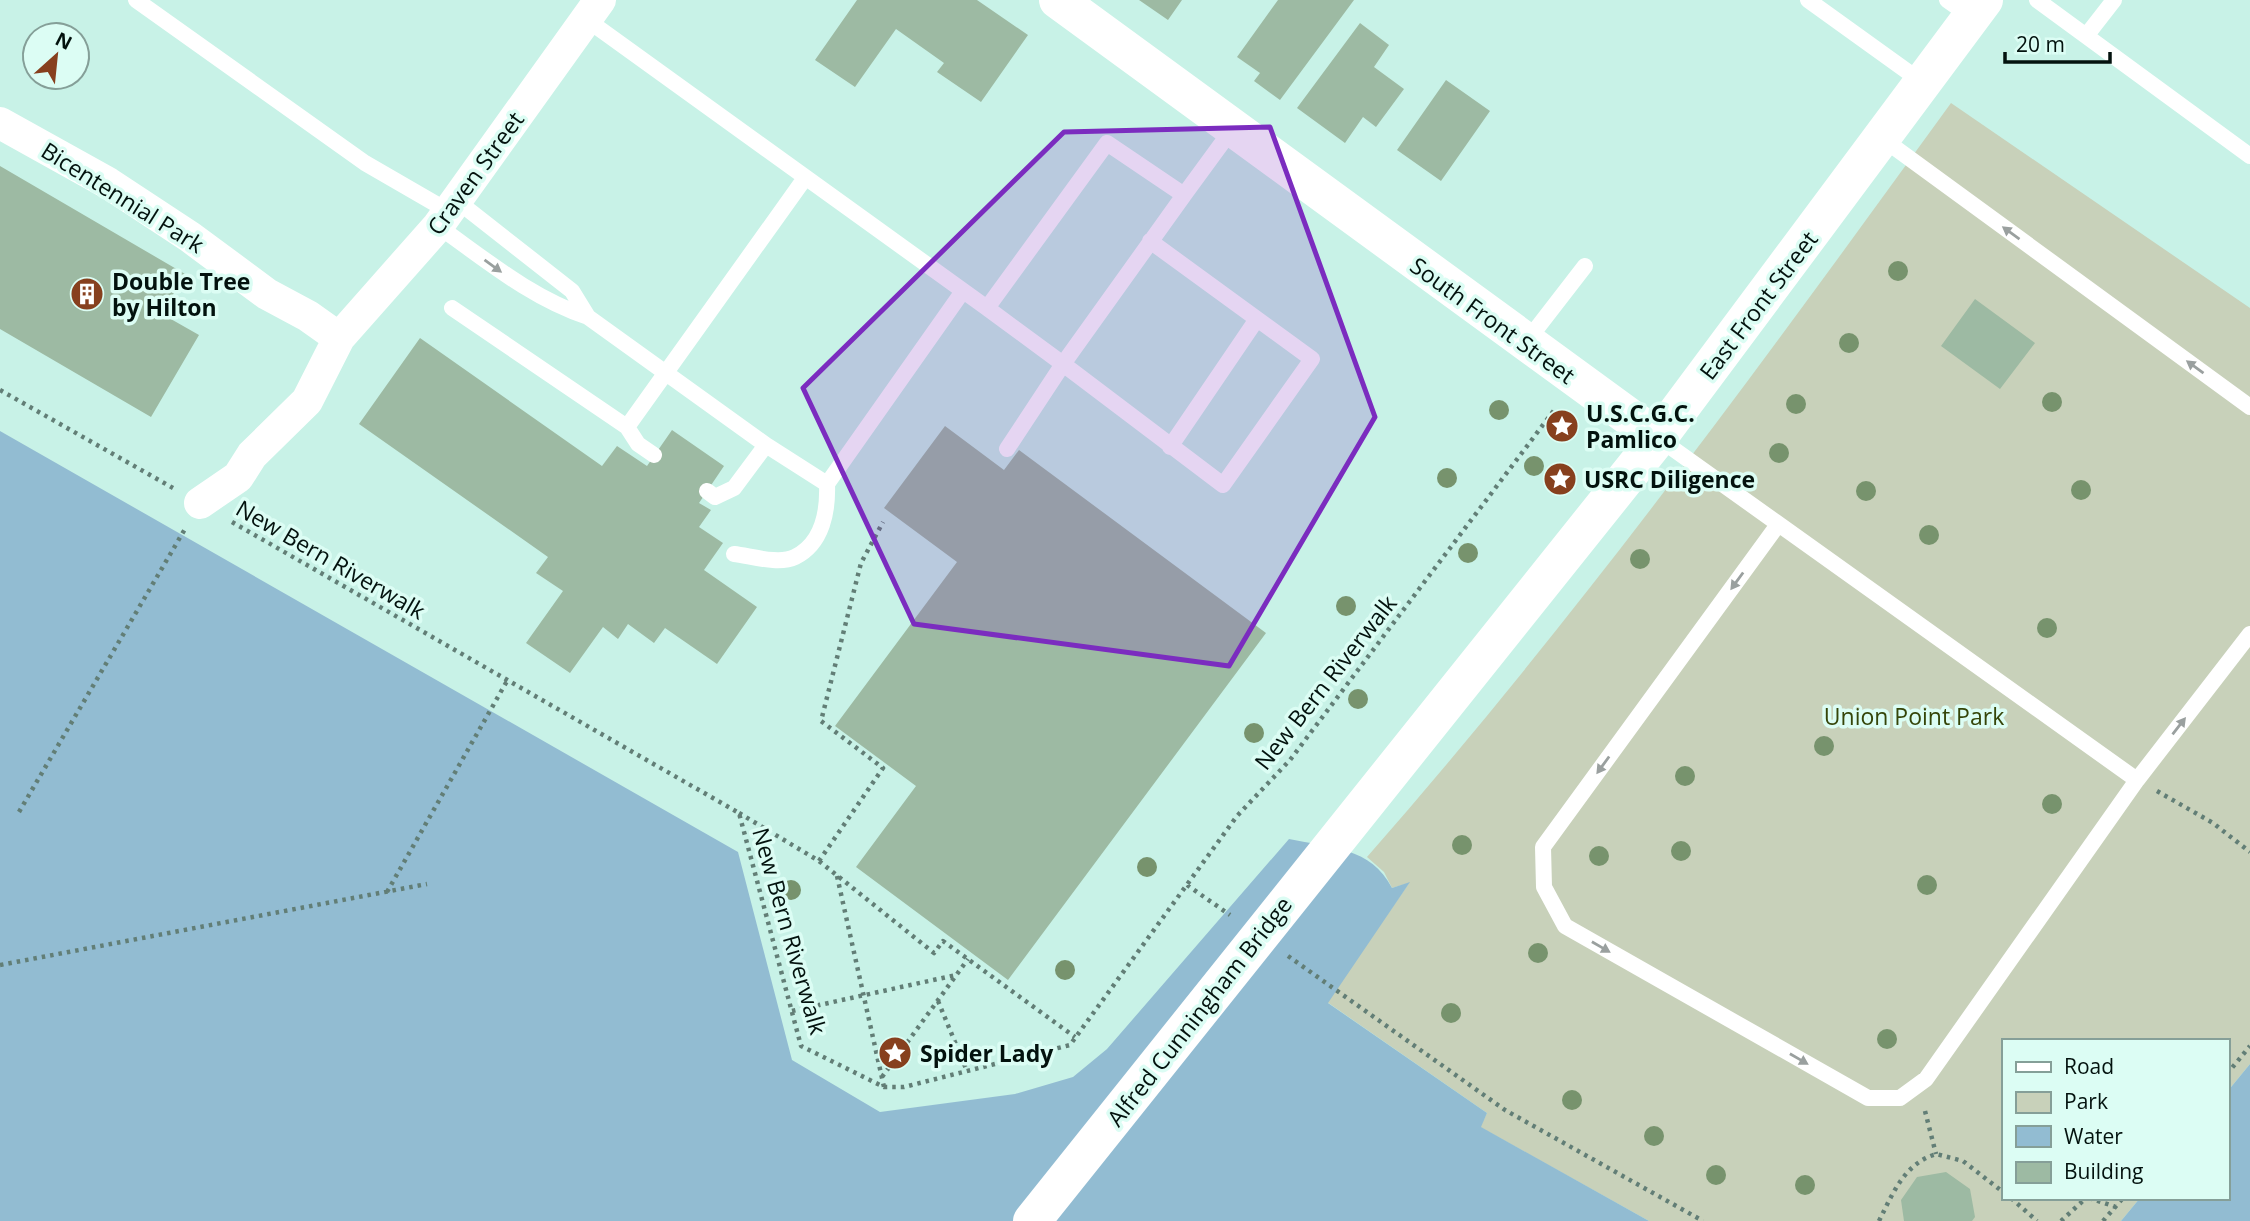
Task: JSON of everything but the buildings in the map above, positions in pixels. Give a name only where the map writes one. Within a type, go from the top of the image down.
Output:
[{"type":"main road","name":"South Front Street","points":[[1058,0],[1576,381],[1658,438]]},
{"type":"main road","name":"East Front Street","points":[[1366,800],[1658,438],[1924,83],[1967,6]]},
{"type":"main road","name":"Alfred Cunningham Bridge","points":[[1032,1221],[1366,800]]},
{"type":"street","name":"Craven Street","points":[[339,338],[447,213],[593,9]]},
{"type":"street","name":"Bicentennial Park","points":[[0,122],[108,183],[190,237],[267,295],[308,316],[339,338]]},
{"type":"street","points":[[200,503],[238,477],[252,455],[307,401],[339,338]]},
{"type":"lane","points":[[136,0],[365,163],[572,291],[588,317]]},
{"type":"lane","points":[[1808,0],[1924,83]]},
{"type":"lane","points":[[2037,0],[2250,156]]},
{"type":"lane","points":[[2086,36],[2114,0]]},
{"type":"lane","points":[[593,9],[805,178],[987,308],[1223,485],[1312,359],[1150,241]]},
{"type":"lane","points":[[1007,449],[1063,364],[1233,128]]},
{"type":"lane","points":[[1883,139],[2250,407]]},
{"type":"lane","points":[[987,308],[1107,143],[1184,195]]},
{"type":"lane","points":[[627,427],[805,178]]},
{"type":"lane","points":[[447,213],[525,288],[557,307],[588,317],[766,445],[827,484]]},
{"type":"lane","points":[[1525,343],[1585,266]]},
{"type":"lane","points":[[734,554],[775,560],[795,557],[822,527],[828,510],[827,484],[963,291]]},
{"type":"lane","points":[[452,308],[627,427],[638,444],[654,455]]},
{"type":"lane","points":[[1170,447],[1257,319]]},
{"type":"lane","name":"South Front Street","points":[[1658,438],[1777,526],[2137,780]]},
{"type":"lane","points":[[707,491],[715,497],[734,488],[766,445]]},
{"type":"lane","points":[[1777,526],[1543,847],[1544,887],[1565,926],[1868,1098],[1900,1098],[1926,1079],[2137,780],[2250,634]]},
{"type":"path","name":"New Bern Riverwalk","points":[[0,390],[738,813],[801,1046],[884,1087],[904,1087],[1070,1045],[1237,816],[1290,760],[1576,381]]},
{"type":"path","points":[[820,861],[883,768],[821,721],[861,563],[883,522]]},
{"type":"path","points":[[19,812],[184,530]]},
{"type":"path","points":[[387,891],[507,681]]},
{"type":"path","points":[[2137,780],[2213,823],[2250,852]]},
{"type":"path","points":[[738,813],[820,861],[934,953],[943,941],[1075,1037]]},
{"type":"path","points":[[837,875],[884,1087]]},
{"type":"path","points":[[0,965],[427,884]]},
{"type":"path","points":[[882,1077],[968,959]]},
{"type":"path","points":[[792,1011],[956,975]]},
{"type":"path","points":[[1337,990],[1505,1110],[1703,1221]]},
{"type":"path","points":[[938,1000],[967,1071]]},
{"type":"path","points":[[2229,1072],[2250,1046]]},
{"type":"path","points":[[1918,1085],[1936,1154]]},
{"type":"path","points":[[1880,1221],[1897,1184],[1909,1169],[1936,1154],[1963,1161],[2002,1191]]},
{"type":"path","points":[[2013,1200],[2038,1221]]},
{"type":"path","points":[[2061,1221],[2085,1200]]},
{"type":"path","points":[[2093,1200],[2116,1207]]},
{"type":"path","points":[[2103,1221],[2121,1200]]},
{"type":"highlighted area","points":[[1270,127],[1375,417],[1229,666],[914,624],[803,388],[1064,132]]},
{"type":"green space","name":"Union Point Park","points":[[1951,103],[2250,308],[2250,1064],[2229,1090],[2229,1039],[2002,1039],[2002,1200],[2138,1200],[2121,1221],[1649,1221],[1480,1127],[1487,1113],[1327,1002],[1409,883],[1392,888],[1384,872],[1367,857],[1521,675],[1668,487]]},
{"type":"water","points":[[0,431],[738,852],[792,1060],[880,1112],[1015,1094],[1073,1077],[1107,1049],[1289,839],[1335,848],[1361,857],[1383,874],[1392,888],[1410,882],[1328,1003],[1487,1113],[1481,1127],[1649,1221],[0,1221]]},
{"type":"water","points":[[2250,1064],[2250,1221],[2121,1221],[2138,1200],[2229,1200],[2229,1090]]},
{"type":"place","name":"Double Tree by Hilton","points":[[87,294]]},
{"type":"place","name":"U.S.C.G.C. Pamlico","points":[[1562,426]]},
{"type":"place","name":"USRC Diligence","points":[[1560,479]]},
{"type":"place","name":"Spider Lady","points":[[895,1053]]}]
